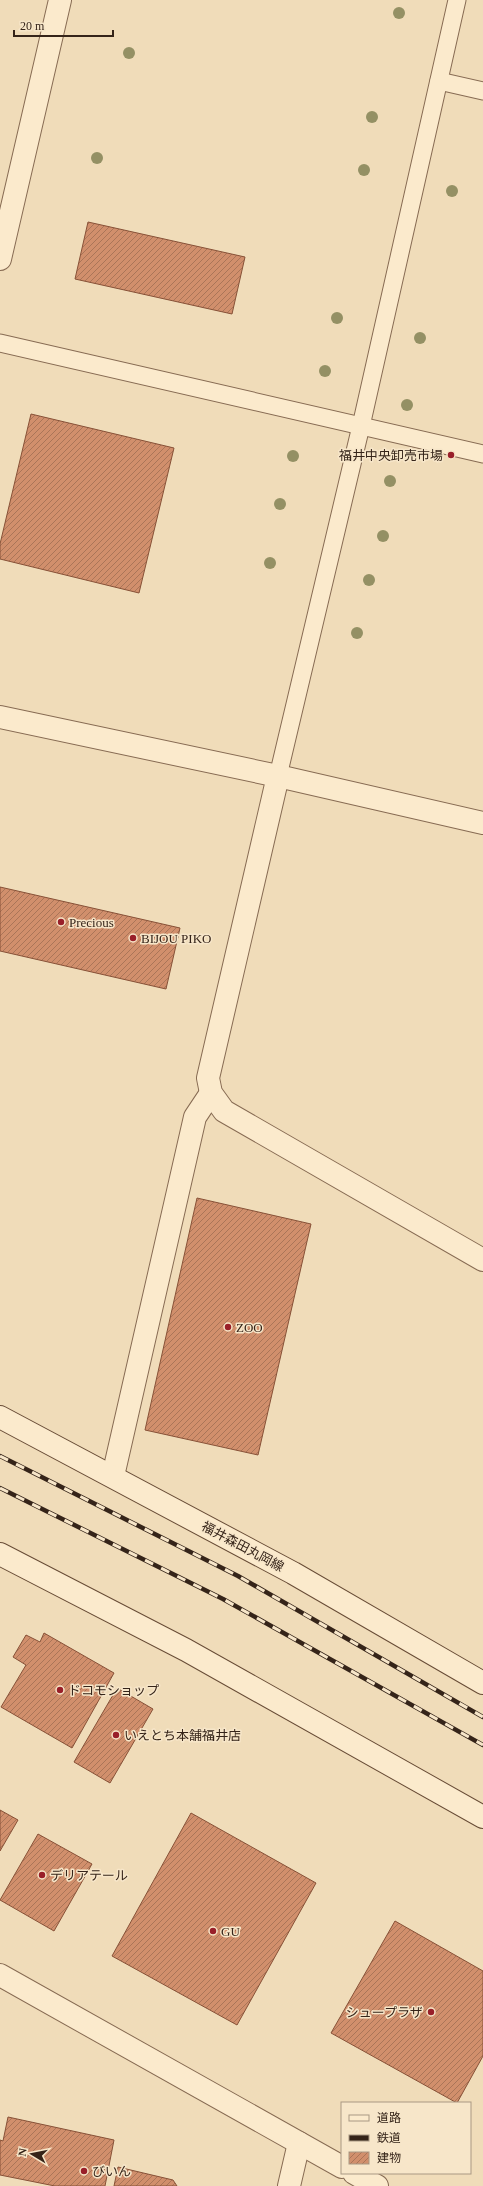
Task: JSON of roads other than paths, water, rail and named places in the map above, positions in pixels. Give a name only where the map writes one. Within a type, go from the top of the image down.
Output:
[{"type":"street","points":[[0,259],[60,0]]},
{"type":"street","points":[[0,717],[278,776],[483,823]]},
{"type":"street","points":[[278,776],[208,1078],[211,1092],[224,1111],[483,1260]]},
{"type":"street","points":[[114,1476],[195,1117],[211,1092]]},
{"type":"street","name":"福井森田丸岡線","points":[[0,1417],[114,1476],[293,1573],[483,1683]]},
{"type":"street","points":[[0,1554],[186,1650],[483,1817]]},
{"type":"street","points":[[0,1975],[341,2165]]},
{"type":"street","points":[[289,2186],[299,2143]]},
{"type":"street","points":[[356,2174],[377,2186]]},
{"type":"lane","points":[[278,776],[361,426],[457,0]]},
{"type":"lane","points":[[439,81],[483,91]]},
{"type":"lane","points":[[0,343],[483,454]]},
{"type":"railway","points":[[0,1456],[238,1576],[483,1717]]},
{"type":"railway","points":[[0,1488],[223,1599],[483,1745]]},
{"type":"place","name":"福井中央卸売市場","points":[[451,455]]},
{"type":"place","name":"Precious","points":[[61,922]]},
{"type":"place","name":"BIJOU PIKO","points":[[133,938]]},
{"type":"place","name":"ZOO","points":[[228,1327]]},
{"type":"place","name":"ドコモショップ","points":[[60,1690]]},
{"type":"place","name":"いえとち本舗福井店","points":[[116,1735]]},
{"type":"place","name":"デリアテール","points":[[42,1875]]},
{"type":"place","name":"GU","points":[[213,1931]]},
{"type":"place","name":"シュープラザ","points":[[431,2012]]},
{"type":"place","name":"びいん","points":[[84,2171]]}]
